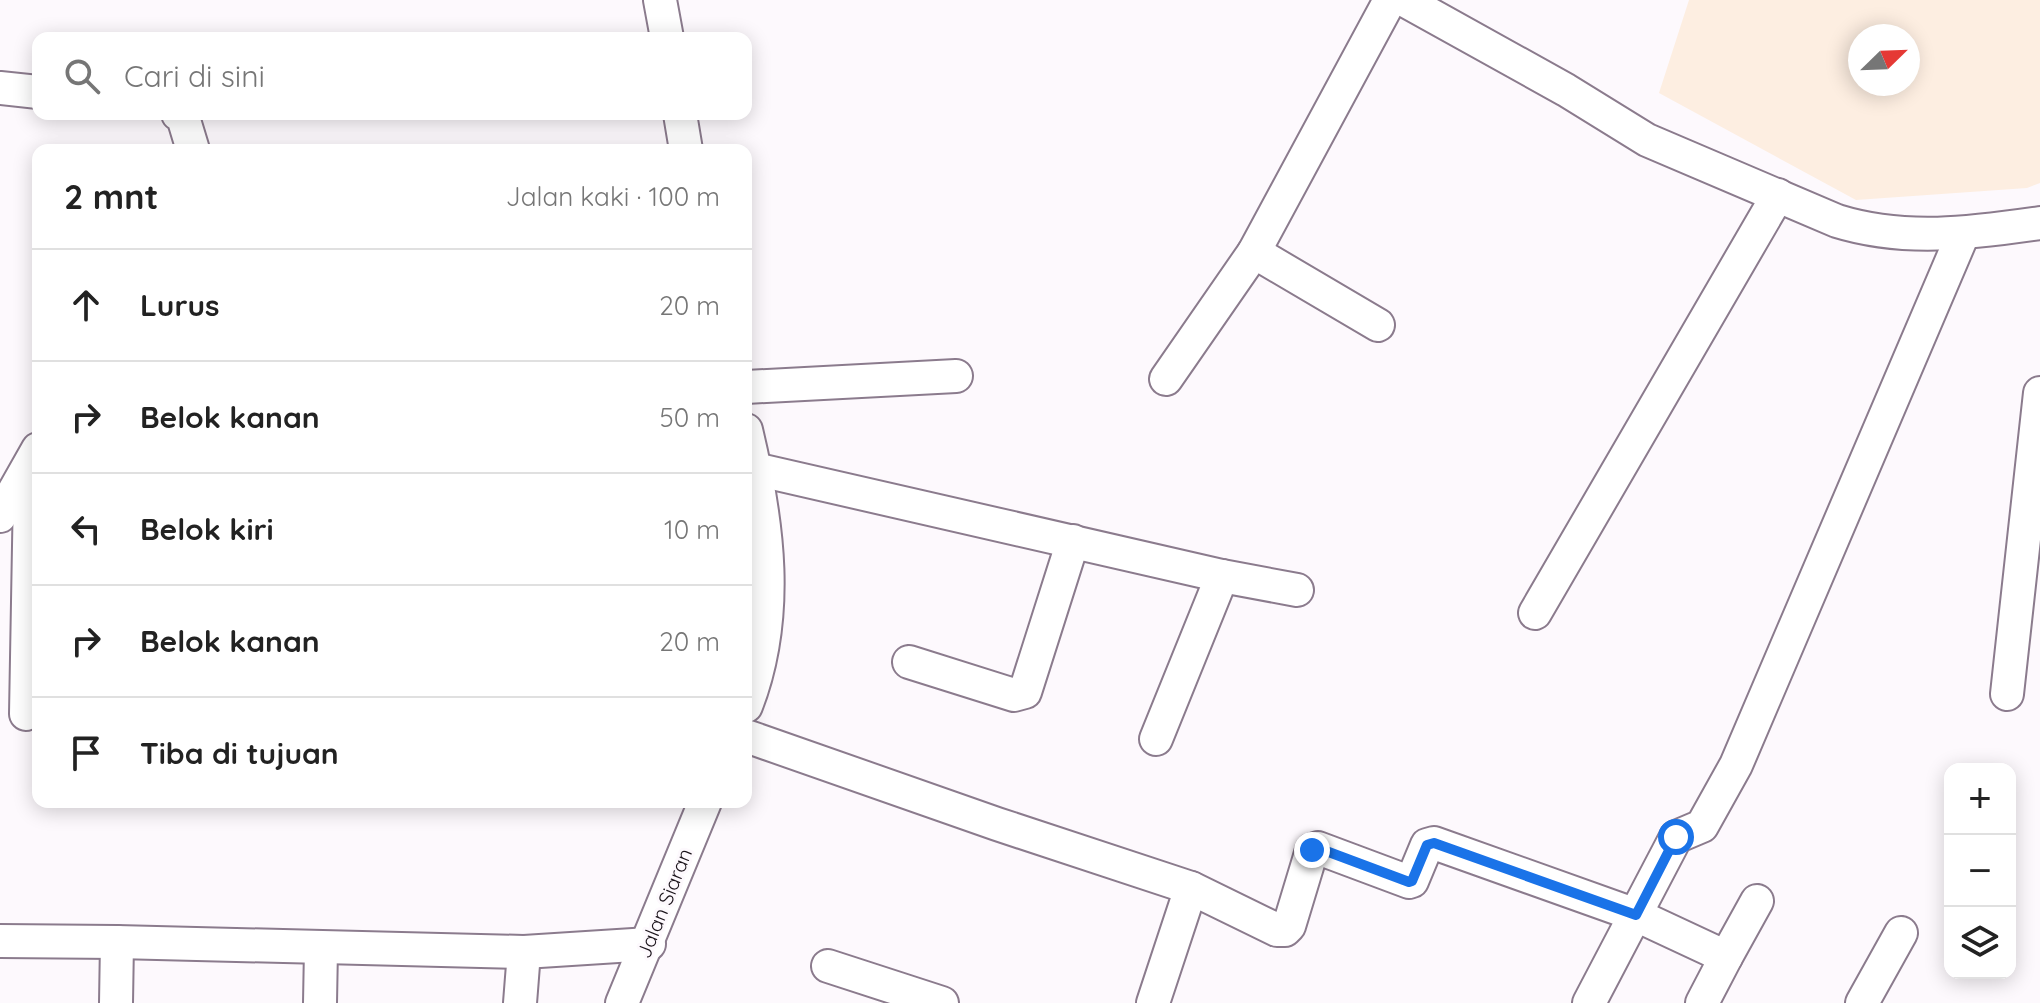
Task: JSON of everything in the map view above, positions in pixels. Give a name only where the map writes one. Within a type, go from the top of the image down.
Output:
[{"type":"street","points":[[660,0],[666,32]]},
{"type":"street","points":[[1166,379],[1254,252],[1390,0]]},
{"type":"street","points":[[1404,0],[1566,90],[1647,140],[1869,231],[1909,235],[1963,234],[2040,223]]},
{"type":"street","points":[[0,88],[32,91]]},
{"type":"street","points":[[184,120],[191,144]]},
{"type":"street","points":[[681,120],[685,144]]},
{"type":"street","points":[[1535,613],[1778,195]]},
{"type":"street","points":[[1589,1003],[1676,837],[1702,826],[1736,765],[1963,234]]},
{"type":"street","points":[[1254,252],[1378,325]]},
{"type":"street","points":[[752,387],[956,376]]},
{"type":"street","points":[[2007,694],[2040,393]]},
{"type":"street","points":[[752,686],[764,645],[768,604],[767,549],[754,481],[1073,541],[1297,590]]},
{"type":"street","points":[[0,516],[28,489]]},
{"type":"street","points":[[21,713],[28,489]]},
{"type":"street","points":[[909,662],[1014,695],[1025,692],[1073,541]]},
{"type":"street","points":[[1156,739],[1222,576]]},
{"type":"street","points":[[752,738],[1191,888],[1280,931],[1289,926],[1312,850],[1318,848],[1409,882],[1424,850],[1432,843],[1636,915],[1726,957]]},
{"type":"street","name":"Jalan Siaran","points":[[622,1003],[649,944],[702,808]]},
{"type":"street","points":[[1153,1003],[1191,888]]},
{"type":"street","points":[[1702,1003],[1757,901]]},
{"type":"street","points":[[1862,1003],[1901,933]]},
{"type":"street","points":[[0,941],[524,952],[649,944]]},
{"type":"street","points":[[116,1003],[117,942]]},
{"type":"street","points":[[320,1003],[321,948]]},
{"type":"street","points":[[520,1003],[524,952]]},
{"type":"street","points":[[828,966],[942,1003]]},
{"type":"shaded area","points":[[1689,0],[2040,0],[2040,183],[2027,188],[1856,200],[1659,93]]},
{"type":"route","points":[[1312,850],[1318,848],[1409,882],[1427,845],[1434,843],[1636,915],[1676,837]]}]
